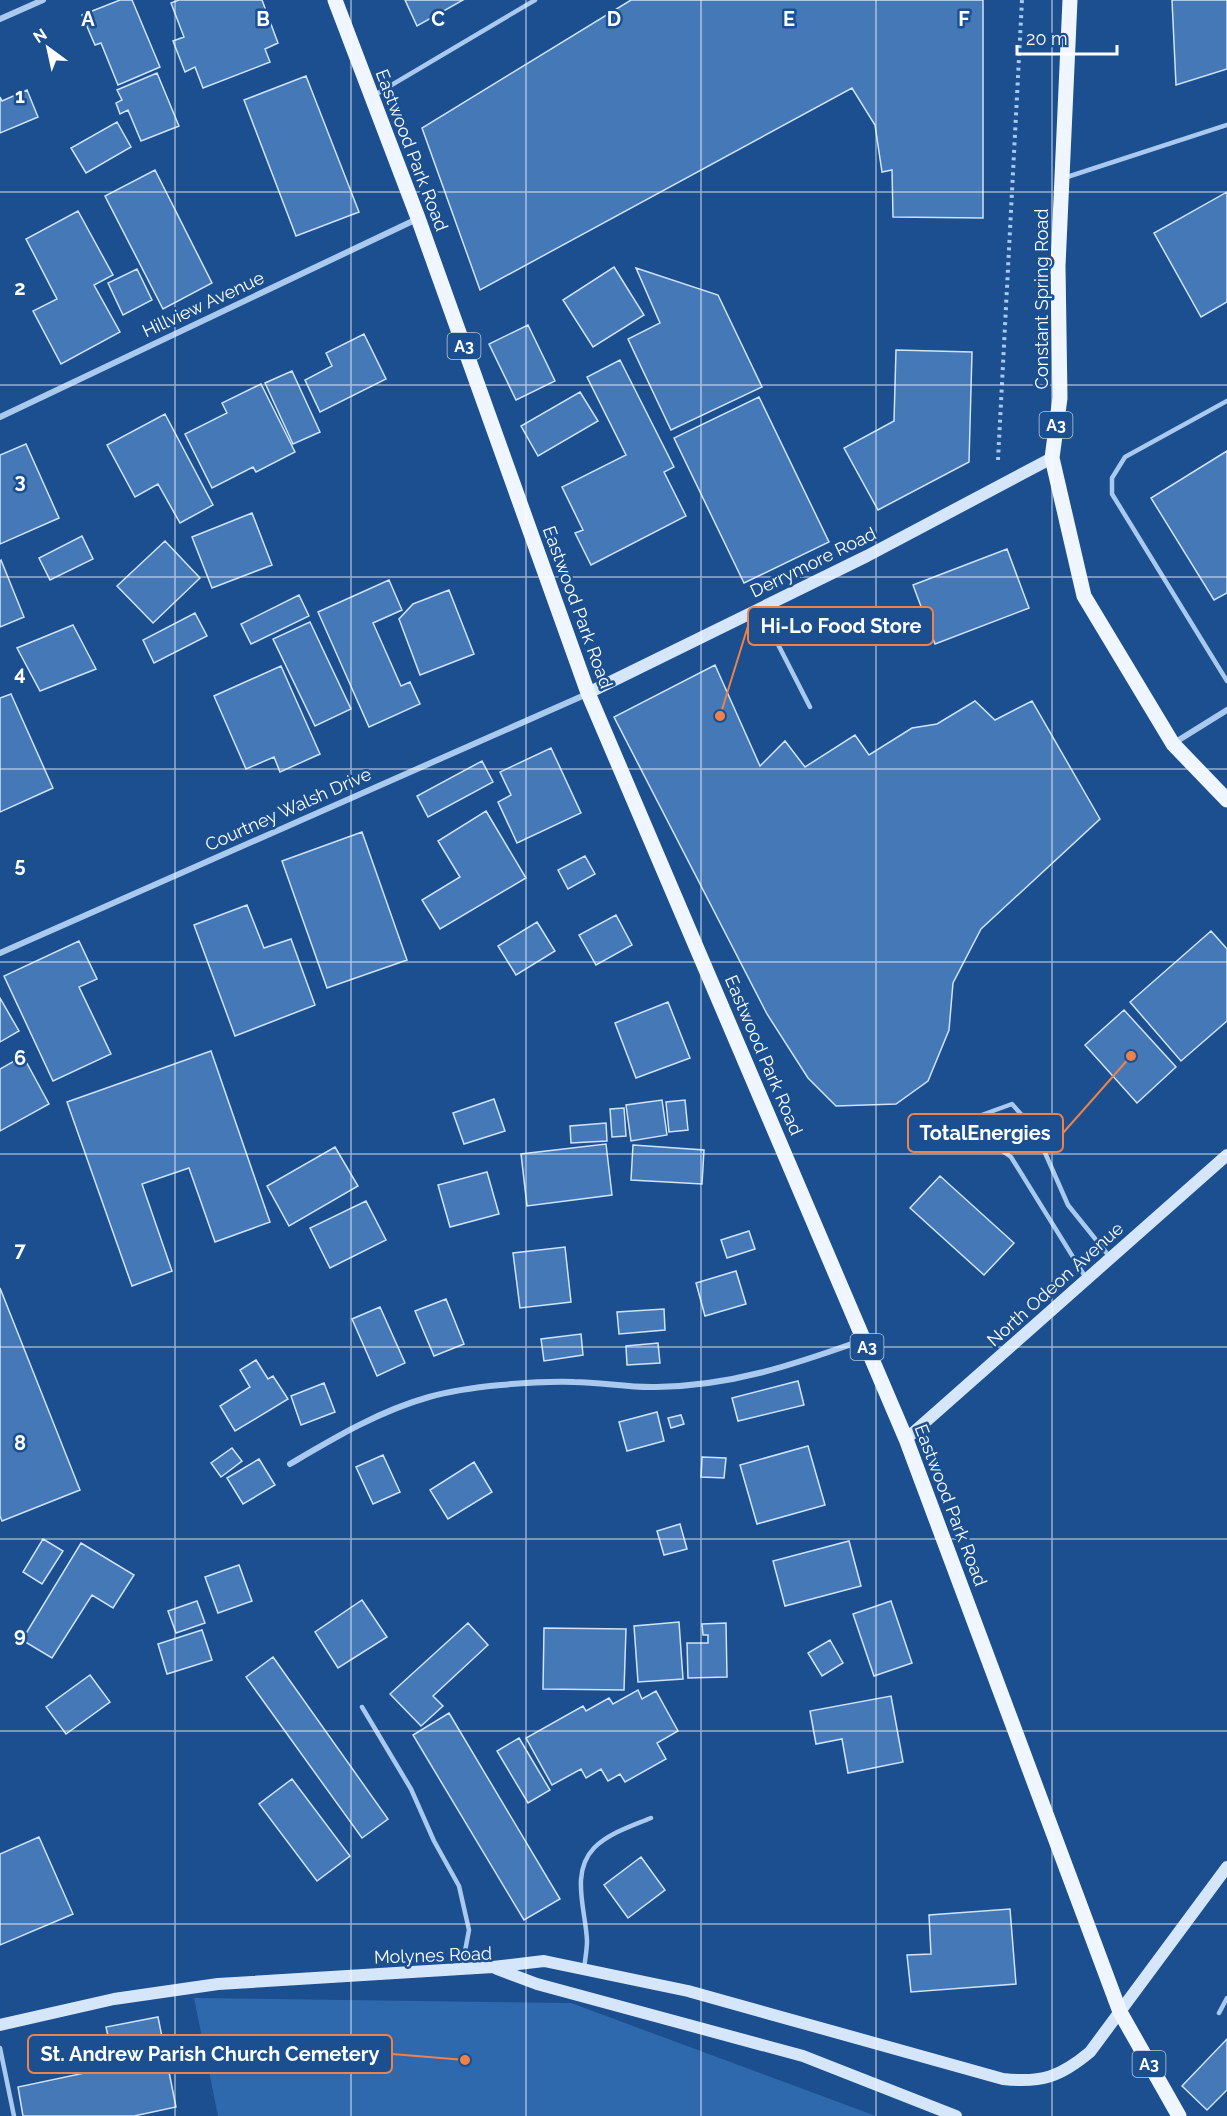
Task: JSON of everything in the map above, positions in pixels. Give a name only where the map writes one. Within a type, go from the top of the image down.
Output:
[{"type":"main road","name":"Eastwood Park Road","points":[[335,0],[418,218],[588,693],[906,1440],[1120,2012],[1179,2116]]},
{"type":"main road","name":"Constant Spring Road","points":[[1070,0],[1058,266],[1060,398],[1052,459],[1084,596],[1173,744],[1227,800]]},
{"type":"main road","name":"Derrymore Road","points":[[588,693],[1052,459]]},
{"type":"main road","name":"North Odeon Avenue","points":[[906,1440],[1227,1155]]},
{"type":"main road","points":[[493,1967],[544,1961],[688,1991],[1003,2079],[1026,2082],[1051,2078],[1072,2067],[1090,2052],[1227,1867]]},
{"type":"main road","name":"Molynes Road","points":[[0,2025],[114,1999],[218,1984],[493,1967],[537,1984],[803,2056],[956,2116]]},
{"type":"street","points":[[0,20],[43,0]]},
{"type":"street","name":"Hillview Avenue","points":[[0,417],[418,218]]},
{"type":"street","name":"Courtney Walsh Drive","points":[[0,953],[588,693]]},
{"type":"street","points":[[1173,744],[1227,710]]},
{"type":"street","points":[[290,1464],[355,1426],[430,1396],[506,1385],[562,1382],[655,1388],[727,1382],[782,1369],[864,1340]]},
{"type":"lane","points":[[371,97],[536,0]]},
{"type":"lane","points":[[1062,179],[1227,125]]},
{"type":"lane","points":[[1227,400],[1125,457],[1112,478],[1112,494],[1227,681]]},
{"type":"lane","points":[[760,608],[810,707]]},
{"type":"lane","points":[[1087,1280],[1011,1157],[985,1139],[979,1116],[1012,1104],[1035,1130],[1068,1204],[1111,1258]]},
{"type":"lane","points":[[362,1707],[411,1789],[434,1841],[459,1886],[469,1930],[462,1969]]},
{"type":"lane","points":[[584,1969],[587,1941],[581,1893],[583,1866],[594,1848],[613,1834],[651,1818]]},
{"type":"lane","points":[[1219,2013],[1227,1998]]},
{"type":"lane","points":[[0,2048],[14,2116]]},
{"type":"path","points":[[996,488],[1022,0]]},
{"type":"shaded area","points":[[194,1998],[571,2003],[876,2116],[218,2116]]},
{"type":"building","points":[[120,0],[132,0],[160,67],[118,85],[101,43],[95,45],[82,15]]},
{"type":"building","points":[[179,0],[262,0],[278,43],[265,49],[270,62],[203,88],[195,67],[185,72],[173,41],[184,37],[171,3]]},
{"type":"building","points":[[405,0],[463,0],[417,26]]},
{"type":"building","points":[[631,0],[983,0],[983,218],[893,217],[892,170],[882,172],[875,125],[852,88],[480,290],[422,128]]},
{"type":"building","points":[[1172,0],[1227,0],[1227,69],[1176,85]]},
{"type":"building","points":[[157,73],[179,126],[141,141],[128,110],[120,114],[116,103],[122,100],[117,90]]},
{"type":"building","points":[[306,76],[359,212],[296,236],[244,100]]},
{"type":"building","points":[[27,90],[38,117],[0,133],[0,97],[2,101]]},
{"type":"building","points":[[117,122],[131,147],[86,173],[71,148]]},
{"type":"building","points":[[155,170],[212,283],[163,309],[105,196]]},
{"type":"building","points":[[1227,192],[1227,302],[1201,317],[1154,233]]},
{"type":"building","points":[[78,211],[113,275],[94,285],[120,332],[61,364],[33,311],[57,299],[26,239]]},
{"type":"building","points":[[614,267],[644,315],[593,347],[563,300]]},
{"type":"building","points":[[636,268],[718,295],[762,387],[671,430],[628,339],[660,323]]},
{"type":"building","points":[[137,269],[152,300],[123,315],[108,283]]},
{"type":"building","points":[[528,325],[555,381],[516,400],[489,344]]},
{"type":"building","points":[[364,334],[386,379],[320,412],[305,380],[332,366],[326,353]]},
{"type":"building","points":[[896,350],[972,352],[969,462],[878,510],[844,448],[894,421]]},
{"type":"building","points":[[620,360],[674,467],[664,472],[686,516],[591,565],[575,533],[583,530],[562,487],[626,455],[587,377]]},
{"type":"building","points":[[292,371],[320,432],[293,444],[265,383]]},
{"type":"building","points":[[261,384],[295,452],[256,472],[253,467],[212,488],[185,434],[227,413],[222,403]]},
{"type":"building","points":[[580,392],[598,421],[538,456],[521,426]]},
{"type":"building","points":[[759,397],[829,542],[744,583],[674,438]]},
{"type":"building","points":[[165,414],[213,505],[180,523],[158,484],[135,497],[107,445]]},
{"type":"building","points":[[26,444],[59,518],[0,544],[0,455]]},
{"type":"building","points":[[1227,451],[1227,593],[1214,600],[1151,498]]},
{"type":"building","points":[[252,513],[272,565],[212,588],[192,537]]},
{"type":"building","points":[[82,536],[93,559],[50,580],[39,558]]},
{"type":"building","points":[[165,541],[200,578],[153,623],[117,586]]},
{"type":"building","points":[[1007,549],[1029,608],[935,644],[913,585]]},
{"type":"building","points":[[0,561],[24,617],[0,627]]},
{"type":"building","points":[[389,580],[402,610],[373,623],[401,686],[410,682],[420,704],[369,727],[318,612]]},
{"type":"building","points":[[449,590],[474,654],[420,675],[399,619],[413,604]]},
{"type":"building","points":[[299,595],[309,616],[251,644],[241,624]]},
{"type":"building","points":[[195,613],[207,636],[154,663],[143,640]]},
{"type":"building","points":[[310,622],[351,709],[315,726],[273,639]]},
{"type":"building","points":[[73,625],[96,669],[40,691],[17,648]]},
{"type":"building","points":[[715,665],[760,766],[785,741],[805,767],[855,735],[869,755],[912,728],[937,724],[975,701],[995,720],[1032,701],[1100,819],[981,929],[953,983],[949,1030],[928,1081],[896,1104],[836,1106],[808,1078],[767,1014],[614,717]]},
{"type":"building","points":[[281,666],[320,754],[280,772],[274,757],[246,769],[214,696]]},
{"type":"building","points":[[11,694],[53,788],[0,812],[0,698]]},
{"type":"building","points":[[551,748],[581,813],[517,843],[498,802],[511,795],[500,772]]},
{"type":"building","points":[[482,761],[493,782],[428,817],[417,796]]},
{"type":"building","points":[[486,811],[526,878],[440,929],[422,900],[460,877],[438,841]]},
{"type":"building","points":[[362,832],[407,960],[327,988],[282,861]]},
{"type":"building","points":[[585,856],[595,874],[568,889],[558,870]]},
{"type":"building","points":[[247,905],[264,948],[291,939],[315,1005],[235,1036],[194,925]]},
{"type":"building","points":[[616,915],[632,945],[596,965],[579,935]]},
{"type":"building","points":[[537,922],[555,951],[516,975],[498,946]]},
{"type":"building","points":[[1211,931],[1227,949],[1227,1021],[1181,1061],[1130,1002]]},
{"type":"building","points":[[79,941],[97,979],[79,987],[111,1054],[53,1081],[4,976]]},
{"type":"building","points":[[0,998],[19,1031],[0,1042]]},
{"type":"building","points":[[668,1002],[690,1058],[636,1078],[615,1023]]},
{"type":"building","points":[[1124,1010],[1176,1067],[1137,1103],[1085,1045]]},
{"type":"building","points":[[211,1051],[270,1222],[215,1242],[189,1168],[142,1184],[172,1271],[132,1286],[67,1102]]},
{"type":"building","points":[[23,1056],[49,1104],[0,1131],[0,1069]]},
{"type":"building","points":[[494,1099],[505,1131],[464,1144],[453,1113]]},
{"type":"building","points":[[662,1100],[667,1135],[631,1141],[626,1105]]},
{"type":"building","points":[[685,1100],[688,1130],[669,1132],[666,1102]]},
{"type":"building","points":[[624,1108],[626,1136],[612,1137],[610,1109]]},
{"type":"building","points":[[606,1123],[607,1141],[571,1143],[570,1126]]},
{"type":"building","points":[[606,1144],[612,1195],[527,1206],[521,1154]]},
{"type":"building","points":[[633,1145],[704,1150],[702,1184],[631,1180]]},
{"type":"building","points":[[335,1147],[358,1186],[289,1226],[267,1186]]},
{"type":"building","points":[[487,1172],[499,1214],[450,1227],[438,1185]]},
{"type":"building","points":[[940,1176],[1014,1243],[984,1275],[910,1208]]},
{"type":"building","points":[[366,1201],[386,1240],[330,1268],[310,1228]]},
{"type":"building","points":[[749,1231],[755,1249],[727,1258],[721,1240]]},
{"type":"building","points":[[565,1247],[571,1302],[520,1308],[513,1253]]},
{"type":"building","points":[[736,1271],[746,1304],[705,1316],[696,1283]]},
{"type":"building","points":[[0,1288],[80,1490],[2,1521],[0,1516]]},
{"type":"building","points":[[446,1299],[464,1344],[434,1356],[415,1311]]},
{"type":"building","points":[[380,1307],[405,1363],[377,1376],[352,1319]]},
{"type":"building","points":[[664,1309],[665,1330],[619,1334],[617,1312]]},
{"type":"building","points":[[581,1334],[583,1355],[544,1361],[541,1339]]},
{"type":"building","points":[[658,1343],[660,1363],[627,1365],[626,1346]]},
{"type":"building","points":[[256,1360],[268,1379],[273,1376],[288,1399],[235,1431],[220,1406],[250,1387],[240,1370]]},
{"type":"building","points":[[798,1381],[804,1405],[738,1421],[732,1398]]},
{"type":"building","points":[[324,1383],[335,1412],[301,1425],[291,1396]]},
{"type":"building","points":[[657,1412],[664,1441],[627,1451],[619,1422]]},
{"type":"building","points":[[681,1415],[684,1424],[671,1428],[668,1418]]},
{"type":"building","points":[[808,1446],[825,1505],[757,1524],[740,1465]]},
{"type":"building","points":[[232,1448],[242,1461],[221,1477],[211,1463]]},
{"type":"building","points":[[383,1455],[400,1492],[373,1504],[356,1467]]},
{"type":"building","points":[[702,1457],[726,1458],[724,1478],[701,1477]]},
{"type":"building","points":[[259,1459],[275,1485],[243,1504],[227,1478]]},
{"type":"building","points":[[474,1462],[492,1492],[448,1519],[430,1490]]},
{"type":"building","points":[[680,1524],[687,1549],[664,1555],[657,1531]]},
{"type":"building","points":[[43,1539],[63,1551],[42,1584],[23,1572]]},
{"type":"building","points":[[849,1541],[861,1586],[785,1606],[773,1561]]},
{"type":"building","points":[[81,1543],[134,1575],[113,1608],[92,1595],[52,1658],[22,1640]]},
{"type":"building","points":[[239,1565],[252,1601],[218,1613],[205,1577]]},
{"type":"building","points":[[362,1600],[387,1637],[338,1668],[315,1632]]},
{"type":"building","points":[[197,1601],[205,1623],[176,1633],[168,1611]]},
{"type":"building","points":[[891,1601],[912,1663],[874,1676],[853,1614]]},
{"type":"building","points":[[679,1622],[683,1679],[638,1682],[634,1626]]},
{"type":"building","points":[[468,1623],[488,1645],[433,1696],[443,1706],[421,1726],[390,1694]]},
{"type":"building","points":[[726,1623],[727,1677],[688,1678],[687,1643],[708,1643],[708,1635],[703,1635],[702,1624]]},
{"type":"building","points":[[544,1628],[626,1629],[624,1690],[543,1689]]},
{"type":"building","points":[[202,1630],[212,1660],[167,1674],[158,1644]]},
{"type":"building","points":[[830,1640],[843,1663],[822,1676],[808,1653]]},
{"type":"building","points":[[273,1657],[388,1819],[362,1838],[246,1677]]},
{"type":"building","points":[[90,1675],[110,1702],[66,1734],[46,1707]]},
{"type":"building","points":[[638,1690],[642,1699],[656,1691],[678,1731],[657,1743],[666,1759],[625,1782],[620,1774],[608,1781],[601,1769],[586,1778],[581,1769],[552,1785],[526,1738],[583,1706],[586,1711],[609,1698],[613,1704]]},
{"type":"building","points":[[891,1696],[903,1762],[848,1773],[842,1739],[816,1744],[810,1711]]},
{"type":"building","points":[[449,1713],[560,1899],[524,1920],[413,1735]]},
{"type":"building","points":[[519,1738],[550,1790],[528,1803],[497,1751]]},
{"type":"building","points":[[292,1779],[350,1856],[317,1881],[259,1804]]},
{"type":"building","points":[[39,1837],[73,1914],[0,1945],[0,1854]]},
{"type":"building","points":[[641,1857],[665,1890],[628,1918],[604,1885]]},
{"type":"building","points":[[1010,1909],[1016,1984],[911,1992],[907,1955],[931,1954],[929,1915]]},
{"type":"building","points":[[158,2017],[176,2107],[134,2116],[23,2116],[18,2087],[94,2071],[90,2054],[111,2050],[106,2027]]},
{"type":"building","points":[[1227,2039],[1227,2090],[1207,2110],[1182,2086]]},
{"type":"place","name":"Hi-Lo Food Store","points":[[720,716]]},
{"type":"place","name":"TotalEnergies","points":[[1131,1056]]},
{"type":"place","name":"St. Andrew Parish Church Cemetery","points":[[465,2060]]}]
